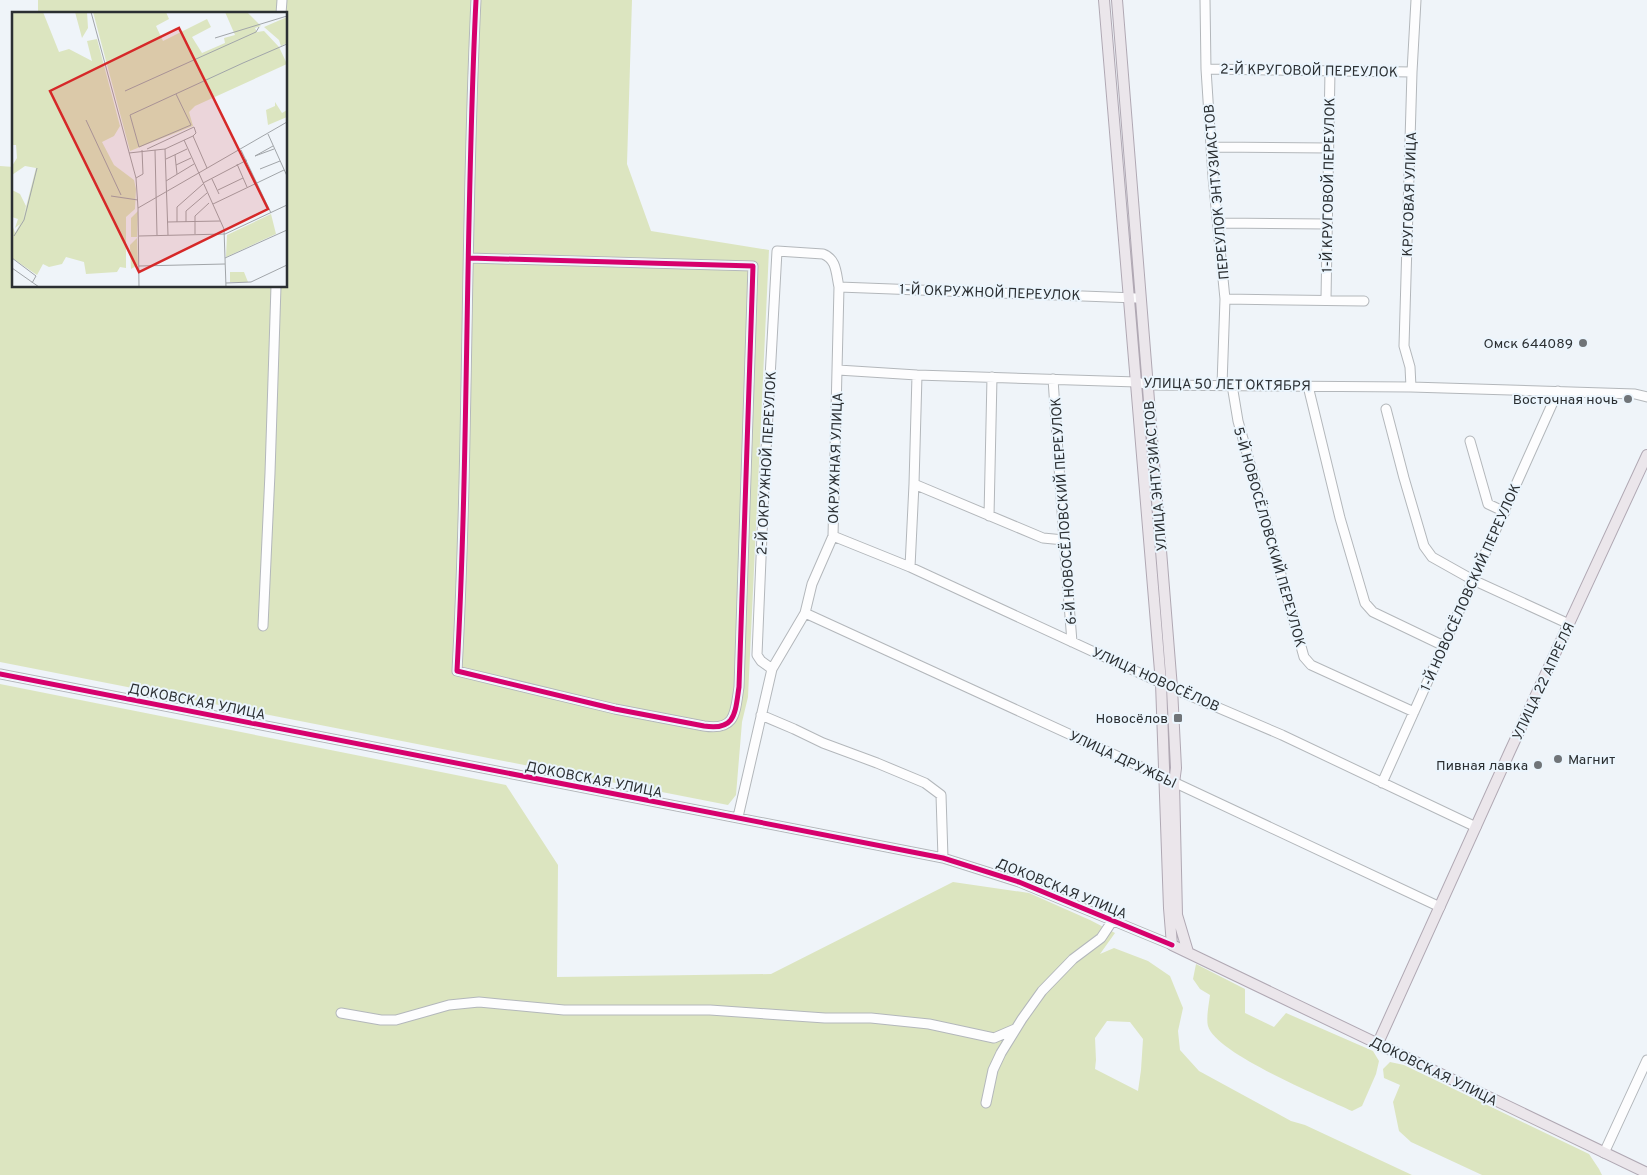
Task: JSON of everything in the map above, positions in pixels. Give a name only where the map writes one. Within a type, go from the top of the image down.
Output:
[{"type":"main road","name":"УЛИЦА ЭНТУЗИАСТОВ","points":[[1104,0],[1170,780],[1178,915],[1188,952]]},
{"type":"main road","name":"УЛИЦА ЭНТУЗИАСТОВ","points":[[1117,0],[1172,688],[1176,768],[1170,780],[1170,908],[1172,945]]},
{"type":"main road","name":"УЛИЦА 22 АПРЕЛЯ","points":[[1378,1043],[1647,455]]},
{"type":"main road","name":"ДОКОВСКАЯ УЛИЦА","points":[[1172,945],[1647,1173]]},
{"type":"street","points":[[469,258],[753,266],[739,687],[736,708],[732,719],[726,725],[716,728],[616,709],[457,671],[467,406],[469,258],[476,0]]},
{"type":"street","name":"ПЕРЕУЛОК ЭНТУЗИАСТОВ","points":[[1205,0],[1206,68],[1225,298],[1227,385]]},
{"type":"street","name":"КРУГОВАЯ УЛИЦА","points":[[1411,387],[1410,367],[1404,346],[1412,72],[1416,0]]},
{"type":"street","name":"2-Й КРУГОВОЙ ПЕРЕУЛОК","points":[[1206,68],[1412,72]]},
{"type":"street","name":"1-Й КРУГОВОЙ ПЕРЕУЛОК","points":[[1326,299],[1330,71]]},
{"type":"street","points":[[1212,147],[1328,148]]},
{"type":"street","points":[[1219,223],[1326,224]]},
{"type":"street","name":"ОКРУЖНАЯ УЛИЦА","points":[[738,817],[772,669],[805,614],[812,584],[833,536],[839,287],[834,262],[830,257],[823,254],[777,251]]},
{"type":"street","name":"2-Й ОКРУЖНОЙ ПЕРЕУЛОК","points":[[772,669],[761,661],[757,655],[763,496],[777,251]]},
{"type":"street","name":"1-Й ОКРУЖНОЙ ПЕРЕУЛОК","points":[[839,287],[1141,298]]},
{"type":"street","points":[[263,626],[276,288]]},
{"type":"street","points":[[1225,298],[1364,301]]},
{"type":"street","name":"УЛИЦА 50 ЛЕТ ОКТЯБРЯ","points":[[838,370],[917,376],[1136,382],[1148,385],[1411,387],[1558,391],[1647,396]]},
{"type":"street","points":[[910,567],[917,376]]},
{"type":"street","points":[[989,516],[992,377]]},
{"type":"street","name":"6-Й НОВОСЁЛОВСКИЙ ПЕРЕУЛОК","points":[[1053,379],[1072,642]]},
{"type":"street","name":"5-Й НОВОСЁЛОВСКИЙ ПЕРЕУЛОК","points":[[1227,385],[1304,658],[1311,665],[1414,712]]},
{"type":"street","points":[[1308,386],[1340,518],[1365,604],[1373,612],[1444,646]]},
{"type":"street","name":"1-Й НОВОСЁЛОВСКИЙ ПЕРЕУЛОК","points":[[1382,783],[1558,391]]},
{"type":"street","points":[[1386,409],[1424,546],[1432,557],[1473,580],[1570,624]]},
{"type":"street","points":[[1470,441],[1488,504],[1505,512]]},
{"type":"street","points":[[914,484],[1043,538],[1064,540]]},
{"type":"street","name":"УЛИЦА НОВОСЁЛОВ","points":[[833,536],[910,567],[1172,688],[1282,735],[1476,827]]},
{"type":"street","name":"УЛИЦА ДРУЖБЫ","points":[[805,614],[1170,780],[1440,907]]},
{"type":"street","name":"ДОКОВСКАЯ УЛИЦА","points":[[0,674],[943,858],[983,869],[1019,882],[1172,945]]},
{"type":"street","points":[[761,715],[823,743],[925,783],[941,795],[943,858]]},
{"type":"street","points":[[986,1103],[993,1070],[1015,1029],[1042,991],[1073,959],[1101,938],[1113,920]]},
{"type":"street","points":[[341,1013],[381,1020],[396,1020],[449,1004],[479,1002],[564,1010],[710,1010],[824,1018],[871,1018],[929,1024],[994,1038],[1015,1029]]},
{"type":"street","points":[[1604,1153],[1647,1060]]},
{"type":"green space","points":[[38,0],[632,0],[627,164],[651,231],[769,250],[748,697],[742,722],[736,795],[728,805],[0,662],[0,166],[12,167],[12,288],[288,288],[288,12],[38,12]]},
{"type":"green space","points":[[0,684],[506,785],[558,865],[557,977],[771,974],[953,882],[1029,893],[1115,933],[1100,954],[1114,948],[1148,961],[1170,976],[1183,1008],[1178,1031],[1180,1050],[1199,1071],[1291,1121],[1305,1125],[1412,1175],[0,1175]],"holes":[[[1107,1021],[1130,1022],[1143,1039],[1138,1091],[1095,1069],[1095,1038]]]},
{"type":"green space","points":[[1196,964],[1245,989],[1245,1013],[1274,1027],[1286,1013],[1373,1051],[1379,1061],[1376,1074],[1362,1106],[1352,1111],[1272,1074],[1249,1062],[1215,1037],[1207,1023],[1210,995],[1200,989],[1193,979]]},
{"type":"green space","points":[[1390,1062],[1404,1065],[1589,1154],[1602,1175],[1482,1175],[1411,1142],[1399,1131],[1393,1102],[1400,1085],[1384,1078],[1383,1069]]},
{"type":"cycle path","points":[[469,258],[753,266],[739,687],[735,712],[728,723],[715,727],[704,726],[615,709],[457,671],[461,587],[470,168],[476,0]]},
{"type":"cycle path","points":[[0,674],[943,858],[1019,882],[1172,945]]},
{"type":"place","name":"Омск 644089","points":[[1583,343]]},
{"type":"place","name":"Восточная ночь","points":[[1628,399]]},
{"type":"place","name":"Новосёлов","points":[[1178,718]]},
{"type":"place","name":"Магнит","points":[[1558,759]]},
{"type":"place","name":"Пивная лавка","points":[[1538,765]]}]
